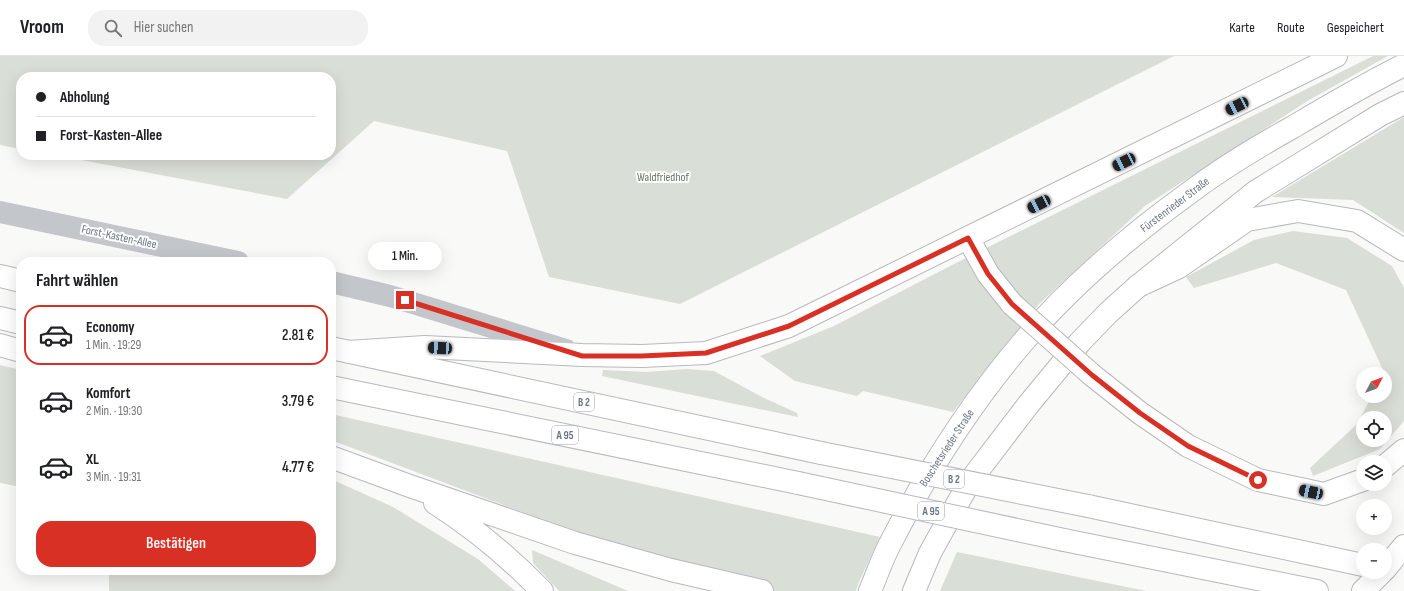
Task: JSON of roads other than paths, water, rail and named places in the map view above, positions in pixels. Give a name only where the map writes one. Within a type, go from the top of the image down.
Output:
[{"type":"main road","points":[[339,350],[424,347],[582,356],[642,356],[706,353],[789,326],[1336,56]]},
{"type":"main road","name":"Fürstenrieder Straße","points":[[983,393],[1023,342],[1065,298],[1123,244],[1188,193],[1237,159],[1364,85],[1404,65]]},
{"type":"main road","points":[[914,591],[930,552],[970,481],[1028,405],[1080,342],[1108,313],[1138,286],[1255,192],[1380,115],[1404,103]]},
{"type":"main road","points":[[1138,286],[1179,267],[1247,220],[1298,211],[1357,221],[1404,250]]},
{"type":"main road","points":[[968,238],[988,274],[1012,304],[1092,375],[1140,413],[1188,446],[1258,480],[1324,494],[1356,483]]},
{"type":"main road","points":[[0,276],[16,280]]},
{"type":"main road","points":[[0,318],[16,322]]},
{"type":"main road","points":[[0,345],[16,350]]},
{"type":"main road","name":"B 2","points":[[339,350],[821,453],[1088,506],[1356,564]]},
{"type":"main road","name":"A 95","points":[[336,387],[1064,540],[1317,591]]},
{"type":"main road","name":"Boschetsrieder Straße","points":[[870,591],[888,549],[930,472],[983,393]]},
{"type":"main road","points":[[1392,460],[1404,450]]},
{"type":"main road","points":[[336,459],[575,543],[671,570],[762,591]]},
{"type":"main road","points":[[407,485],[458,518],[523,572],[542,591]]},
{"type":"main road","points":[[1392,561],[1404,546]]},
{"type":"main road","points":[[1392,570],[1404,573]]},
{"type":"main road","points":[[1363,591],[1375,579]]},
{"type":"street","name":"Forst-Kasten-Allee","points":[[0,212],[214,257]]},
{"type":"street","points":[[336,283],[390,296],[582,356]]},
{"type":"park label","name":"Waldfriedhof","points":[[663,177]]}]
